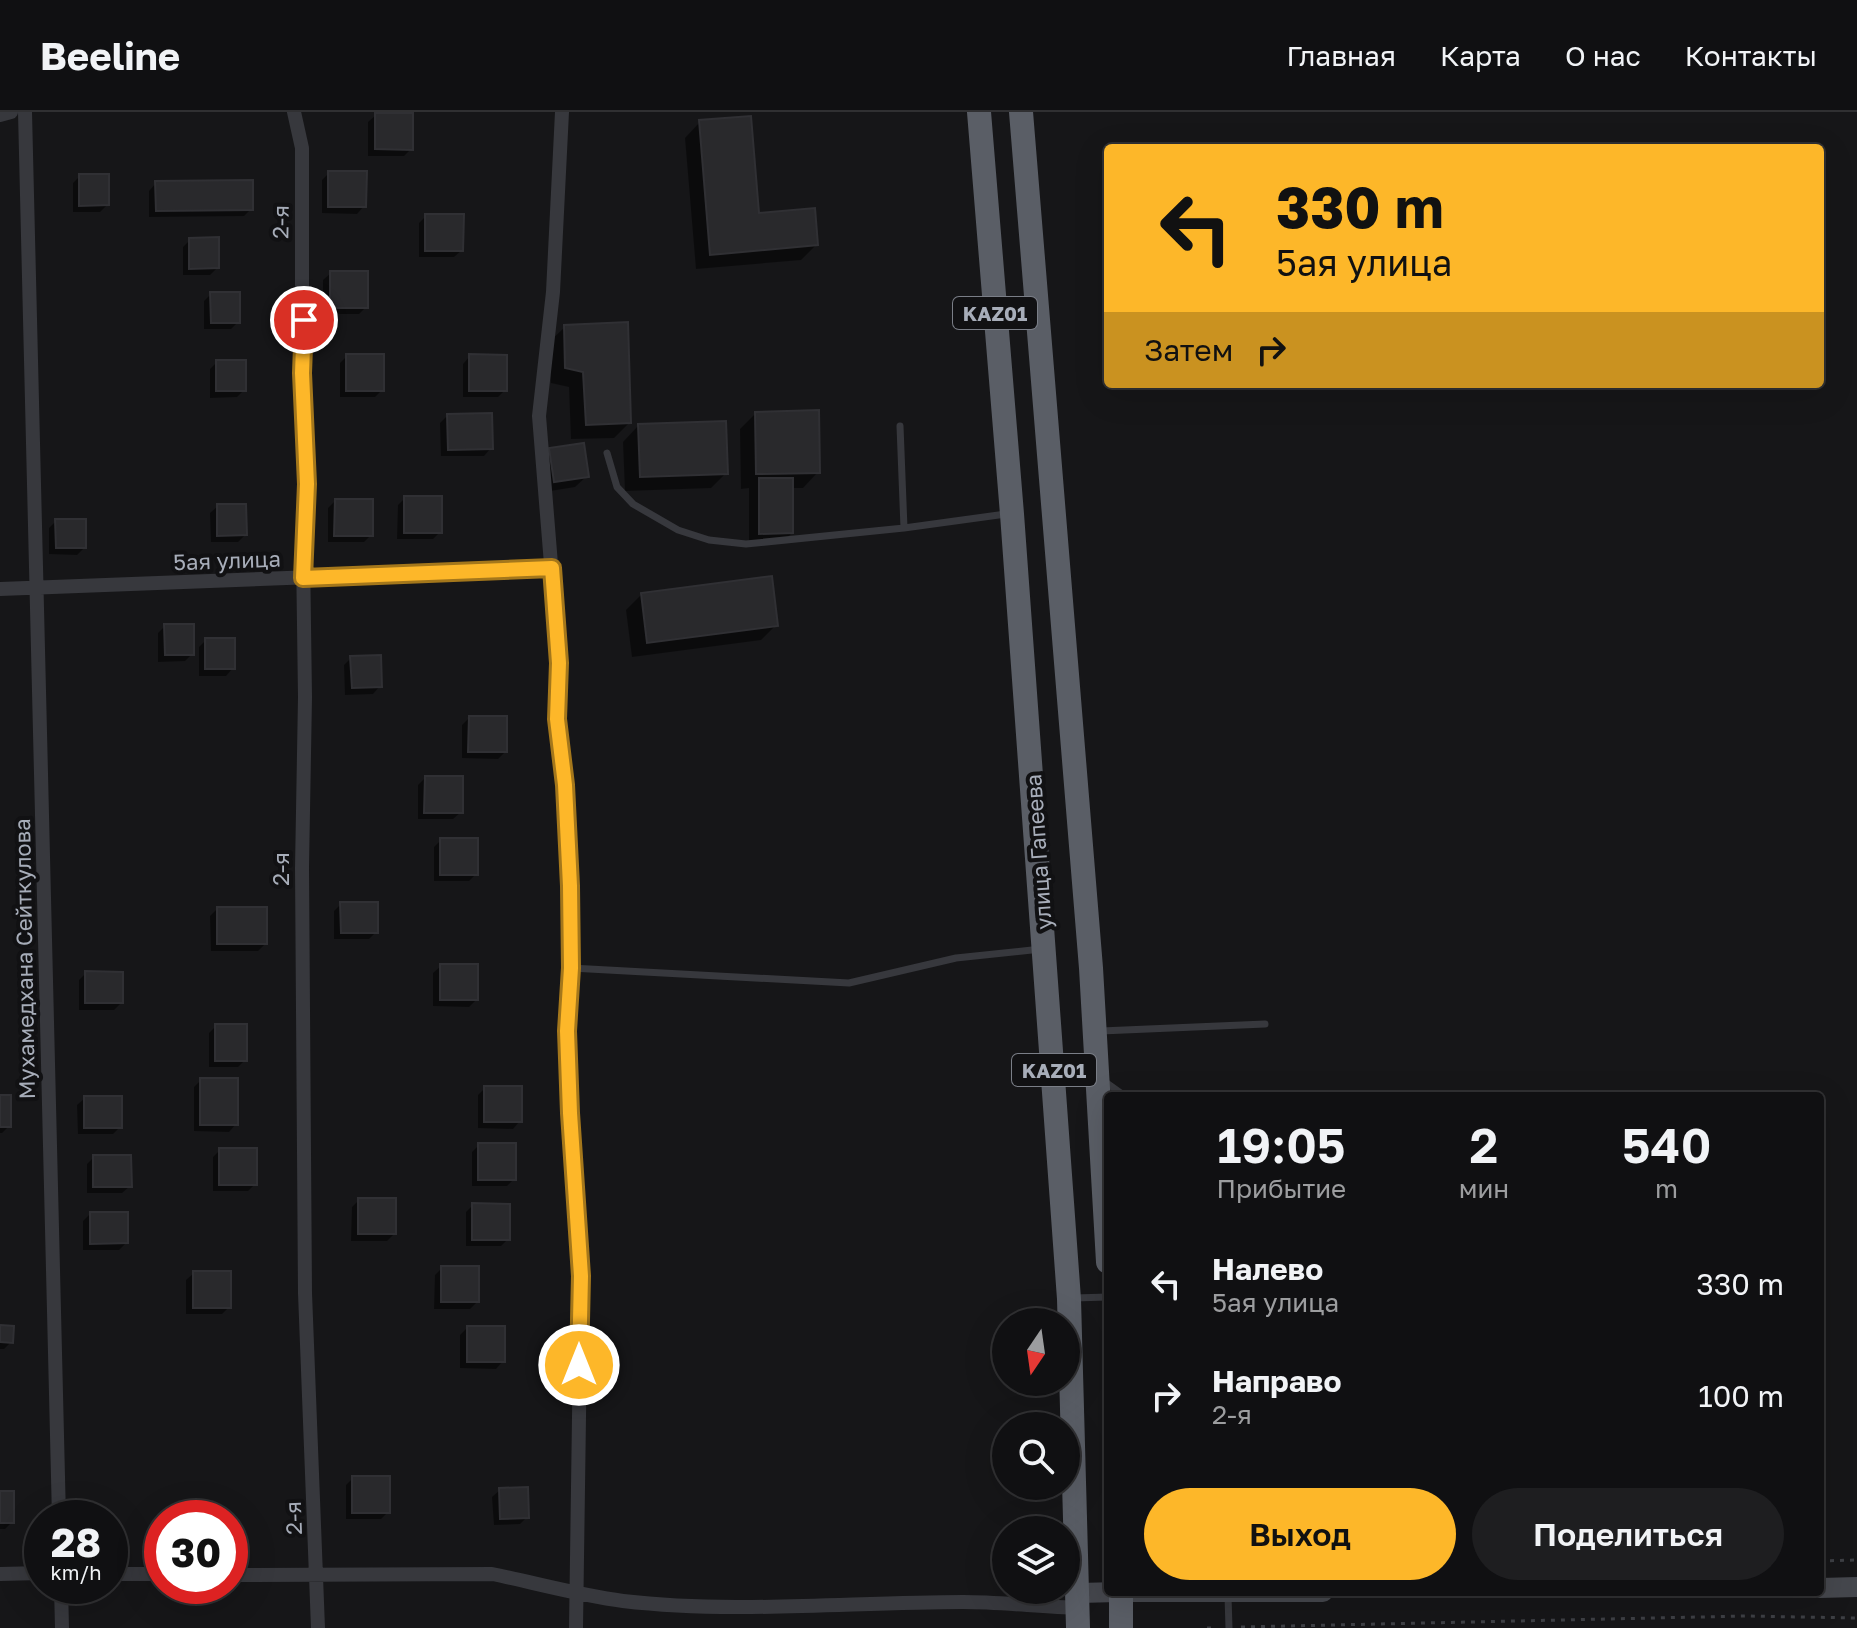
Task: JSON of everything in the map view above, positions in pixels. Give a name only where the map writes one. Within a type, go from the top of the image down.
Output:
[{"type":"highway","name":"улица Гапеева","points":[[979,112],[1055,1075],[1069,1299],[1079,1609]]},
{"type":"highway","name":"улица Гапеева","points":[[1021,112],[1095,1032],[1104,1194]]},
{"type":"highway","points":[[1121,1596],[1121,1628]]},
{"type":"main road","points":[[1824,1588],[1857,1587]]},
{"type":"main road","points":[[1079,1609],[1111,1596]]},
{"type":"street","points":[[0,115],[11,112]]},
{"type":"street","name":"Мухамедхана Сейткулова","points":[[25,112],[59,1500]]},
{"type":"street","name":"2-я","points":[[294,112],[302,148],[302,373],[307,484],[303,578],[305,1293],[318,1628]]},
{"type":"street","points":[[562,112],[553,292],[539,416],[559,663],[557,719],[565,785],[570,886],[571,968],[567,1031],[581,1276],[576,1628]]},
{"type":"street","name":"5ая улица","points":[[0,589],[552,568]]},
{"type":"street","points":[[0,1574],[24,1573]]},
{"type":"street","points":[[248,1575],[492,1574],[576,1595],[671,1604],[758,1606],[967,1602],[1079,1609]]},
{"type":"street","points":[[61,1604],[62,1628]]},
{"type":"lane","points":[[900,426],[904,528]]},
{"type":"lane","points":[[607,453],[617,487],[633,504],[678,530],[709,540],[746,544],[1012,514]]},
{"type":"lane","points":[[571,968],[849,983],[956,958],[1045,948]]},
{"type":"lane","points":[[1095,1032],[1265,1024]]},
{"type":"lane","points":[[1055,1075],[1097,1075],[1120,1092]]},
{"type":"lane","points":[[1069,1299],[1104,1297]]},
{"type":"lane","points":[[1227,1596],[1229,1628]]},
{"type":"path","points":[[1824,1561],[1857,1560]]},
{"type":"path","points":[[1238,1627],[1745,1616],[1857,1618]]},
{"type":"path","points":[[1846,1628],[1847,1618]]},
{"type":"path","points":[[1207,1628],[1223,1628]]},
{"type":"building","points":[[375,113],[413,113],[413,150],[375,149]]},
{"type":"building","points":[[751,116],[759,213],[815,208],[818,245],[710,255],[699,120]]},
{"type":"building","points":[[328,171],[367,171],[366,207],[328,207]]},
{"type":"building","points":[[79,174],[109,174],[109,205],[79,206]]},
{"type":"building","points":[[253,180],[253,210],[156,211],[155,181]]},
{"type":"building","points":[[425,214],[464,214],[463,251],[425,251]]},
{"type":"building","points":[[219,237],[219,268],[189,269],[189,238]]},
{"type":"building","points":[[330,271],[368,271],[368,308],[330,308]]},
{"type":"building","points":[[210,292],[240,292],[240,323],[211,323]]},
{"type":"building","points":[[628,322],[631,423],[586,425],[583,372],[565,368],[564,325]]},
{"type":"building","points":[[346,354],[384,354],[384,391],[346,391]]},
{"type":"building","points":[[469,354],[507,355],[507,391],[469,391]]},
{"type":"building","points":[[216,360],[246,360],[246,391],[216,391]]},
{"type":"building","points":[[819,410],[820,473],[756,474],[755,412]]},
{"type":"building","points":[[492,413],[493,449],[448,450],[447,414]]},
{"type":"building","points":[[726,421],[728,474],[640,477],[638,424]]},
{"type":"building","points":[[584,443],[589,477],[554,482],[549,448]]},
{"type":"building","points":[[759,478],[793,478],[793,533],[759,534]]},
{"type":"building","points":[[404,496],[442,496],[442,533],[404,533]]},
{"type":"building","points":[[335,499],[373,499],[373,536],[334,536]]},
{"type":"building","points":[[217,504],[246,504],[247,535],[217,536]]},
{"type":"building","points":[[55,519],[86,519],[86,548],[56,548]]},
{"type":"building","points":[[772,576],[778,626],[647,643],[641,593]]},
{"type":"building","points":[[164,624],[194,624],[194,655],[165,655]]},
{"type":"building","points":[[205,638],[235,638],[235,669],[205,669]]},
{"type":"building","points":[[381,655],[382,687],[352,688],[350,656]]},
{"type":"building","points":[[469,716],[507,716],[507,752],[468,752]]},
{"type":"building","points":[[425,776],[463,776],[463,813],[424,813]]},
{"type":"building","points":[[440,838],[478,838],[478,875],[440,875]]},
{"type":"building","points":[[340,902],[378,902],[378,933],[341,933]]},
{"type":"building","points":[[217,907],[267,907],[267,944],[217,944]]},
{"type":"building","points":[[440,964],[478,964],[478,1000],[440,1000]]},
{"type":"building","points":[[85,971],[123,972],[123,1003],[85,1003]]},
{"type":"building","points":[[215,1024],[247,1024],[247,1061],[215,1061]]},
{"type":"building","points":[[200,1078],[238,1078],[238,1125],[200,1125]]},
{"type":"building","points":[[484,1086],[522,1086],[522,1122],[484,1122]]},
{"type":"building","points":[[0,1095],[11,1095],[11,1127],[0,1127]]},
{"type":"building","points":[[84,1096],[122,1096],[122,1128],[84,1128]]},
{"type":"building","points":[[478,1143],[516,1143],[516,1180],[478,1180]]},
{"type":"building","points":[[219,1148],[257,1148],[257,1185],[219,1185]]},
{"type":"building","points":[[93,1155],[131,1155],[132,1187],[93,1187]]},
{"type":"building","points":[[358,1198],[396,1198],[396,1234],[358,1234]]},
{"type":"building","points":[[472,1203],[510,1204],[510,1240],[472,1240]]},
{"type":"building","points":[[90,1212],[128,1212],[128,1243],[90,1244]]},
{"type":"building","points":[[441,1266],[479,1266],[479,1302],[441,1302]]},
{"type":"building","points":[[193,1271],[231,1271],[231,1308],[193,1308]]},
{"type":"building","points":[[0,1325],[14,1326],[13,1343],[0,1342]]},
{"type":"building","points":[[467,1326],[505,1326],[505,1362],[467,1362]]},
{"type":"building","points":[[352,1476],[390,1476],[390,1513],[352,1513]]},
{"type":"building","points":[[528,1487],[529,1518],[500,1519],[499,1488]]},
{"type":"building","points":[[0,1491],[14,1491],[14,1523],[0,1523]]},
{"type":"route","points":[[304,320],[302,373],[307,484],[303,578],[552,568],[559,663],[557,719],[565,785],[570,886],[571,968],[567,1031],[581,1276],[579,1365]]}]
